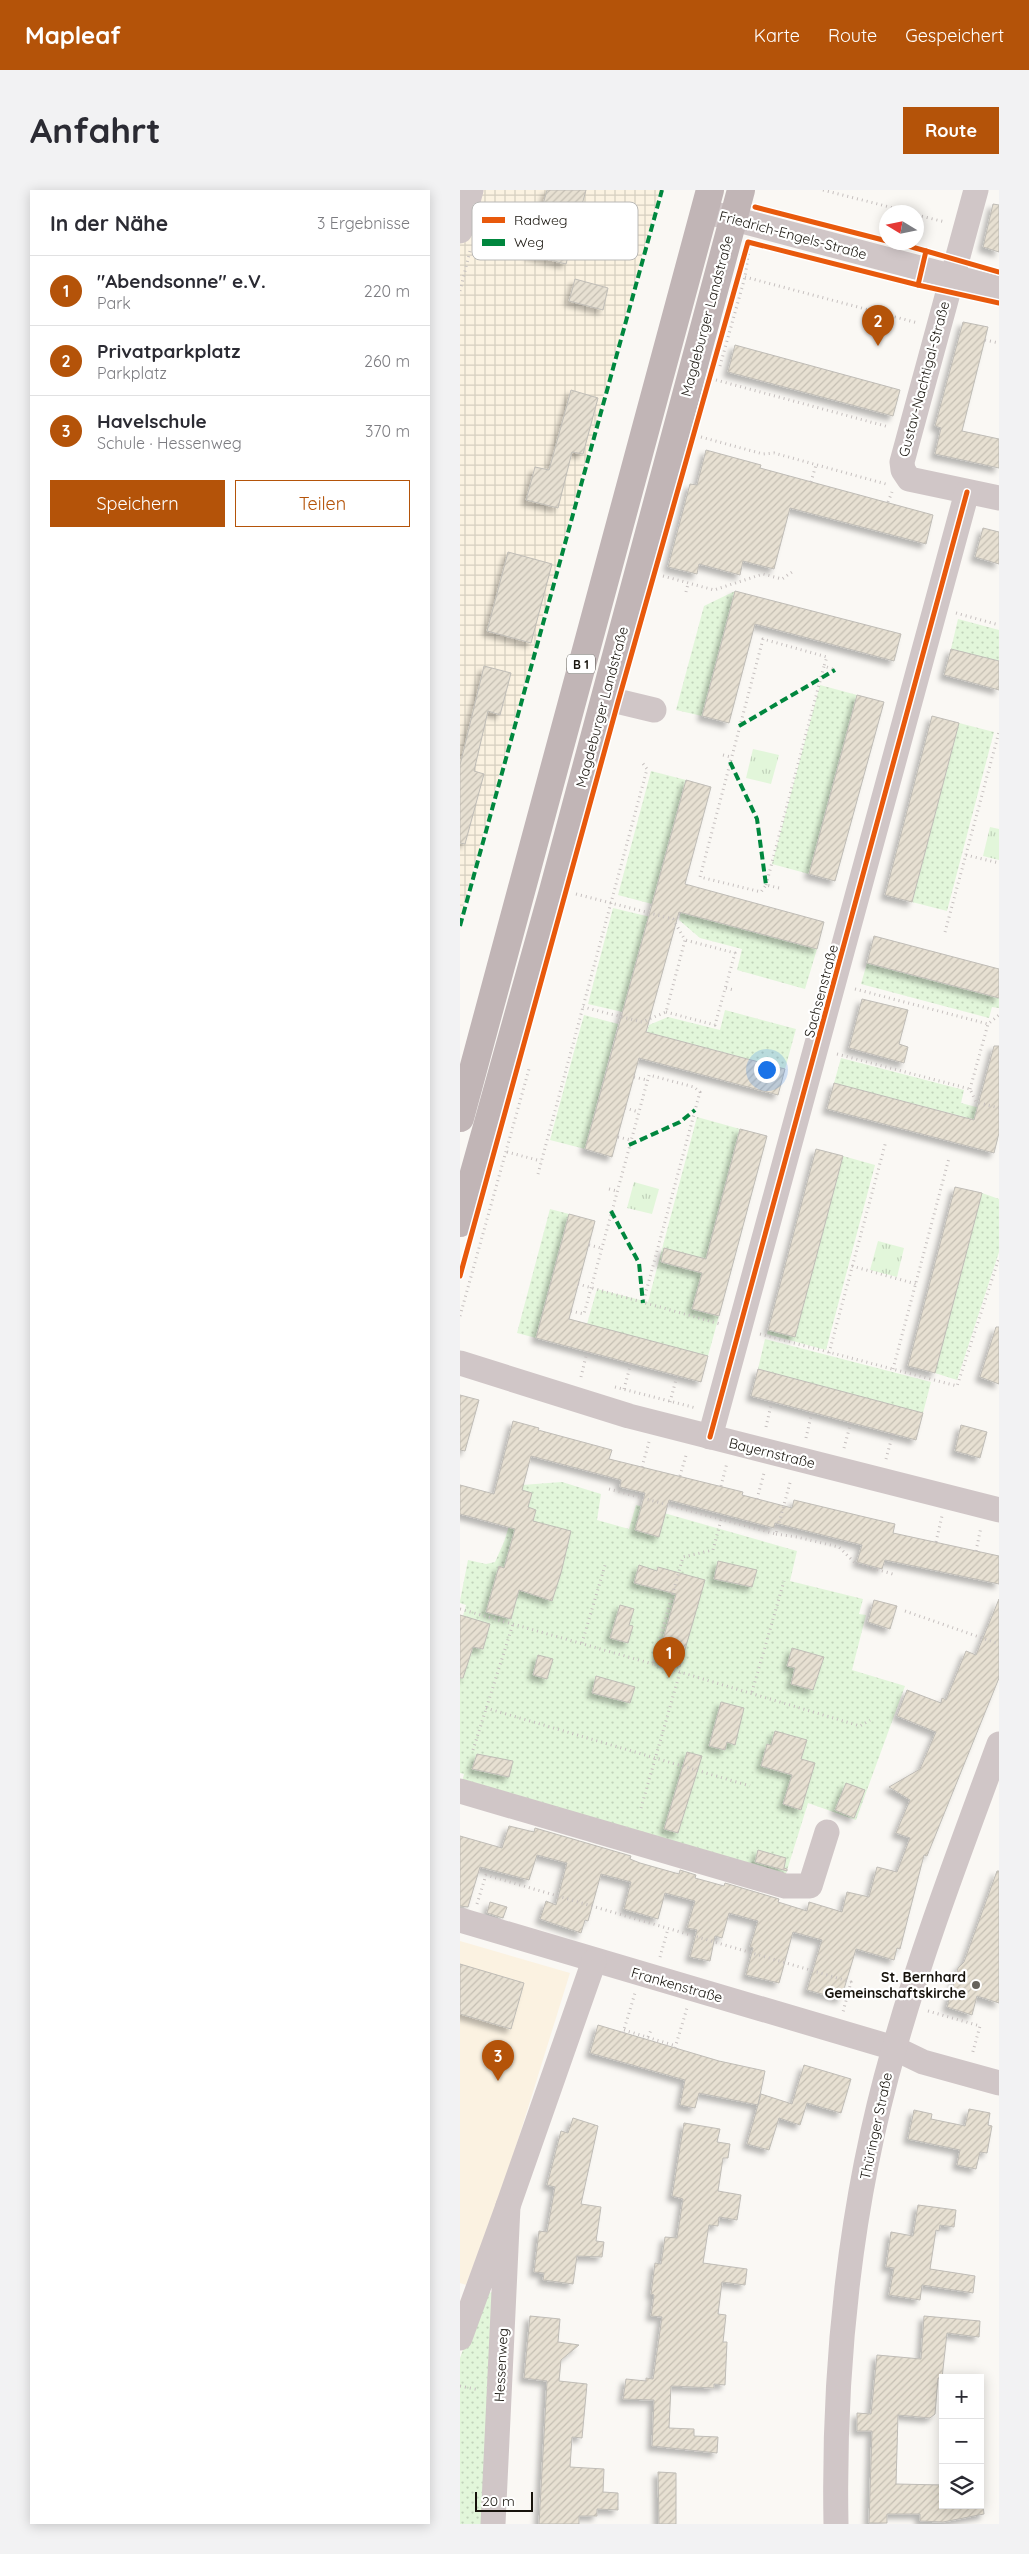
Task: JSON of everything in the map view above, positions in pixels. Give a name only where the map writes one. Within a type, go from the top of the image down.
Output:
[{"type":"main road","name":"Magdeburger Landstraße","points":[[460,1223],[553,891],[741,190]]},
{"type":"main road","name":"B 1","points":[[460,1118],[707,201]]},
{"type":"street","points":[[460,231],[471,190]]},
{"type":"street","name":"Gustav-Nachtigal-Straße","points":[[976,190],[902,462],[903,470],[909,479],[999,498]]},
{"type":"street","name":"Friedrich-Engels-Straße","points":[[707,201],[734,219],[999,289]]},
{"type":"street","name":"Sachsenstraße","points":[[710,1437],[835,984],[967,492]]},
{"type":"street","points":[[604,698],[654,710]]},
{"type":"street","name":"Bayernstraße","points":[[460,1363],[620,1413],[769,1452],[802,1445],[990,1517]]},
{"type":"street","name":"Thüringer Straße","points":[[836,2524],[837,2393],[845,2307],[872,2138],[894,2048],[959,1851],[999,1744]]},
{"type":"street","points":[[460,1791],[785,1886],[810,1886],[827,1832]]},
{"type":"street","name":"Frankenstraße","points":[[466,1922],[894,2048],[923,2062],[999,2083]]},
{"type":"street","name":"Hessenweg","points":[[460,2338],[594,1961]]},
{"type":"street","name":"Hessenweg","points":[[492,2524],[508,2206]]},
{"type":"path","points":[[823,190],[882,205]]},
{"type":"path","points":[[729,309],[748,242],[757,245]]},
{"type":"path","points":[[745,276],[937,328]]},
{"type":"path","points":[[985,340],[999,343]]},
{"type":"path","points":[[716,380],[909,433]]},
{"type":"path","points":[[701,437],[894,485],[903,470]]},
{"type":"path","points":[[811,482],[816,465]]},
{"type":"path","points":[[663,576],[714,590],[763,574],[782,579],[795,570]]},
{"type":"path","points":[[686,592],[688,584]]},
{"type":"path","points":[[937,608],[999,625]]},
{"type":"path","points":[[763,639],[827,657],[824,666],[766,885],[761,892],[700,878],[763,639]]},
{"type":"path","points":[[824,666],[835,670]]},
{"type":"path","points":[[946,932],[999,732]]},
{"type":"path","points":[[723,755],[731,758]]},
{"type":"path","points":[[538,1174],[647,769],[641,761]]},
{"type":"path","points":[[966,855],[999,863]]},
{"type":"path","points":[[766,885],[779,888]]},
{"type":"path","points":[[576,894],[673,919],[685,940],[666,1012]]},
{"type":"path","points":[[583,1006],[642,1022],[666,1012],[715,1025],[735,953],[685,940]]},
{"type":"path","points":[[835,984],[988,1024]]},
{"type":"path","points":[[726,988],[734,990]]},
{"type":"path","points":[[999,1015],[988,1024],[970,1090],[976,1102],[999,1108]]},
{"type":"path","points":[[817,1049],[970,1090]]},
{"type":"path","points":[[571,1311],[584,1314],[649,1075],[694,1087],[700,1092],[643,1303]]},
{"type":"path","points":[[634,1077],[647,1080]]},
{"type":"path","points":[[626,1108],[639,1112]]},
{"type":"path","points":[[618,1137],[631,1140]]},
{"type":"path","points":[[829,1353],[886,1141]]},
{"type":"path","points":[[507,1152],[541,1161]]},
{"type":"path","points":[[893,1369],[949,1158]]},
{"type":"path","points":[[609,1189],[617,1191]]},
{"type":"path","points":[[589,1245],[602,1248]]},
{"type":"path","points":[[578,1284],[957,1386],[999,1258]]},
{"type":"path","points":[[852,1266],[916,1284]]},
{"type":"path","points":[[580,1377],[587,1352]]},
{"type":"path","points":[[624,1389],[631,1364]]},
{"type":"path","points":[[670,1402],[677,1376]]},
{"type":"path","points":[[766,1427],[772,1402]]},
{"type":"path","points":[[776,1534],[812,1412]]},
{"type":"path","points":[[844,1448],[851,1422]]},
{"type":"path","points":[[886,1459],[893,1433]]},
{"type":"path","points":[[757,1499],[769,1452]]},
{"type":"path","points":[[609,1489],[721,1520],[839,1548],[855,1564],[896,1575]]},
{"type":"path","points":[[936,1542],[942,1514]]},
{"type":"path","points":[[976,1551],[990,1517]]},
{"type":"path","points":[[653,1664],[684,1558],[713,1550],[721,1520]]},
{"type":"path","points":[[582,1643],[606,1562]]},
{"type":"path","points":[[752,1692],[784,1581]]},
{"type":"path","points":[[460,1609],[752,1692],[860,1726],[870,1720]]},
{"type":"path","points":[[905,1611],[999,1644]]},
{"type":"path","points":[[473,1750],[513,1624]]},
{"type":"path","points":[[641,1808],[680,1672]]},
{"type":"path","points":[[486,1708],[750,1786]]},
{"type":"path","points":[[466,1922],[486,1876],[851,1982],[837,2032]]},
{"type":"path","points":[[668,1929],[623,2031],[648,2037],[675,2047],[693,1990]]},
{"type":"path","points":[[908,2006],[980,2026],[967,2074]]},
{"type":"path","points":[[648,2037],[651,2030]]},
{"type":"shaded area","points":[[460,190],[660,190],[460,918]]},
{"type":"shaded area","points":[[460,1941],[570,1973],[503,2188],[466,2285],[460,2283]]},
{"type":"green space","points":[[735,591],[702,716],[676,710],[704,606]]},
{"type":"green space","points":[[958,619],[999,630],[999,661],[951,649]]},
{"type":"green space","points":[[820,685],[857,695],[809,874],[772,864]]},
{"type":"green space","points":[[959,723],[994,732],[947,911],[912,902]]},
{"type":"green space","points":[[753,749],[779,755],[771,784],[746,778]]},
{"type":"green space","points":[[651,771],[686,780],[652,904],[618,895]]},
{"type":"green space","points":[[990,827],[999,829],[999,860],[983,856]]},
{"type":"green space","points":[[613,908],[667,921],[646,925],[625,1003],[644,1017],[588,1004]]},
{"type":"green space","points":[[681,912],[817,949],[805,989],[737,970],[742,949],[700,938],[679,920]]},
{"type":"green space","points":[[867,963],[999,998],[999,1008],[992,1007],[989,1018],[861,984]]},
{"type":"green space","points":[[725,1010],[796,1029],[785,1069],[647,1032],[649,1025],[668,1017],[720,1030]]},
{"type":"green space","points":[[584,1015],[618,1024],[585,1149],[550,1140]]},
{"type":"green space","points":[[841,1058],[964,1090],[961,1103],[999,1113],[999,1126],[834,1083]]},
{"type":"green space","points":[[697,1117],[740,1129],[693,1309],[719,1316],[708,1356],[587,1324],[597,1289],[648,1302]]},
{"type":"green space","points":[[843,1156],[875,1165],[826,1350],[767,1334],[768,1330],[795,1336]]},
{"type":"green space","points":[[634,1182],[659,1189],[652,1214],[627,1208]]},
{"type":"green space","points":[[982,1193],[999,1199],[999,1252],[957,1380],[935,1373]]},
{"type":"green space","points":[[550,1209],[569,1214],[536,1338],[517,1333]]},
{"type":"green space","points":[[878,1241],[904,1248],[897,1277],[870,1270]]},
{"type":"green space","points":[[765,1339],[931,1382],[923,1413],[758,1369]]},
{"type":"green space","points":[[562,1482],[601,1494],[597,1520],[629,1529],[636,1505],[797,1551],[790,1581],[863,1599],[859,1614],[866,1615],[852,1670],[905,1686],[856,1820],[808,1803],[784,1880],[461,1786],[464,1774],[460,1773],[460,1615],[463,1616],[466,1605],[460,1603],[460,1601],[468,1560],[486,1564],[495,1562],[504,1542],[522,1485]]},
{"type":"green space","points":[[484,2292],[499,2293],[485,2524],[460,2524],[460,2358]]},
{"type":"building","points":[[547,190],[586,190],[583,202],[544,202]]},
{"type":"building","points":[[993,204],[999,205],[999,252],[983,247]]},
{"type":"building","points":[[550,260],[567,260],[566,264]]},
{"type":"building","points":[[575,279],[608,288],[603,310],[569,301]]},
{"type":"building","points":[[963,322],[988,327],[962,431],[999,439],[999,468],[935,454],[941,428],[935,426]]},
{"type":"building","points":[[735,345],[900,390],[893,416],[728,372]]},
{"type":"building","points":[[571,390],[598,398],[583,454],[572,452],[558,508],[526,500],[535,467],[549,470]]},
{"type":"building","points":[[706,450],[761,465],[760,468],[933,515],[926,544],[790,508],[774,569],[743,561],[740,575],[699,564],[697,574],[668,567],[690,484],[697,485]]},
{"type":"building","points":[[983,528],[999,532],[999,564],[975,557]]},
{"type":"building","points":[[508,552],[552,564],[531,643],[487,631]]},
{"type":"building","points":[[735,591],[901,634],[894,661],[755,624],[729,723],[702,716]]},
{"type":"building","points":[[951,649],[999,661],[999,690],[944,675]]},
{"type":"building","points":[[484,666],[511,673],[500,715],[488,711],[474,771],[484,774],[465,844],[460,843],[460,765]]},
{"type":"building","points":[[857,695],[884,702],[835,881],[809,874]]},
{"type":"building","points":[[932,716],[959,723],[912,902],[885,895]]},
{"type":"building","points":[[686,780],[711,787],[685,884],[824,922],[817,949],[679,912],[646,1032],[785,1069],[778,1095],[639,1058],[612,1157],[585,1149]]},
{"type":"building","points":[[874,936],[999,969],[999,998],[867,963]]},
{"type":"building","points":[[862,999],[908,1010],[899,1044],[908,1047],[904,1063],[849,1048]]},
{"type":"building","points":[[994,1046],[999,1046],[999,1133],[994,1153],[827,1109],[834,1083],[974,1120]]},
{"type":"building","points":[[740,1129],[767,1136],[719,1316],[692,1309],[702,1273],[661,1262],[664,1248],[706,1259]]},
{"type":"building","points":[[816,1149],[843,1156],[795,1337],[768,1330]]},
{"type":"building","points":[[955,1187],[982,1193],[935,1373],[908,1366]]},
{"type":"building","points":[[569,1214],[595,1221],[569,1319],[708,1356],[701,1382],[536,1338]]},
{"type":"building","points":[[996,1327],[999,1327],[999,1384],[980,1377]]},
{"type":"building","points":[[758,1369],[923,1413],[916,1440],[751,1396]]},
{"type":"building","points":[[460,1395],[479,1400],[465,1451],[460,1450]]},
{"type":"building","points":[[513,1421],[539,1428],[538,1430],[612,1450],[609,1459],[743,1492],[742,1495],[792,1508],[794,1500],[895,1524],[893,1533],[999,1556],[999,1584],[885,1560],[882,1569],[857,1562],[862,1545],[775,1523],[774,1528],[669,1500],[659,1537],[635,1530],[645,1493],[620,1487],[621,1480],[531,1456],[522,1490],[532,1493],[528,1507],[536,1510],[533,1521],[571,1531],[561,1573],[552,1601],[519,1590],[511,1619],[486,1612],[499,1566],[504,1568],[515,1529],[460,1514],[460,1485],[494,1494]]},
{"type":"building","points":[[961,1425],[987,1432],[980,1458],[955,1451]]},
{"type":"building","points":[[718,1561],[757,1570],[752,1587],[714,1579]]},
{"type":"building","points":[[639,1565],[657,1571],[658,1567],[705,1580],[680,1667],[657,1660],[676,1594],[634,1583]]},
{"type":"building","points":[[999,1599],[999,1678],[927,1856],[924,1855],[900,1949],[897,1948],[894,1960],[856,1949],[841,1999],[807,1990],[822,1940],[793,1932],[779,1983],[746,1975],[753,1948],[750,1947],[758,1921],[729,1913],[722,1938],[715,1936],[710,1961],[690,1957],[697,1930],[687,1928],[695,1901],[665,1893],[658,1919],[624,1909],[631,1882],[601,1874],[588,1921],[585,1920],[581,1933],[540,1919],[546,1901],[556,1905],[567,1863],[537,1855],[529,1880],[480,1867],[468,1907],[460,1906],[460,1836],[502,1848],[509,1826],[534,1832],[535,1828],[631,1856],[630,1859],[640,1863],[679,1874],[680,1870],[696,1875],[695,1878],[724,1886],[725,1883],[779,1899],[778,1902],[807,1911],[809,1902],[842,1912],[847,1892],[869,1897],[877,1867],[897,1872],[910,1838],[896,1833],[910,1800],[889,1787],[920,1769],[936,1732],[897,1716],[907,1690],[941,1703],[942,1698],[946,1700],[966,1651],[976,1655]]},
{"type":"building","points":[[874,1600],[897,1606],[890,1629],[868,1622]]},
{"type":"building","points":[[620,1605],[634,1609],[629,1625],[633,1626],[628,1643],[610,1638]]},
{"type":"building","points":[[460,1615],[490,1624],[483,1649],[473,1647],[463,1678],[460,1678]]},
{"type":"building","points":[[792,1648],[824,1657],[813,1690],[791,1684],[795,1668],[787,1666]]},
{"type":"building","points":[[538,1655],[553,1659],[547,1679],[533,1675]]},
{"type":"building","points":[[596,1676],[635,1687],[630,1703],[592,1693]]},
{"type":"building","points":[[721,1702],[744,1708],[735,1745],[727,1742],[725,1750],[709,1746]]},
{"type":"building","points":[[775,1731],[807,1740],[801,1759],[815,1763],[801,1810],[783,1804],[792,1775],[761,1766],[767,1744],[771,1745]]},
{"type":"building","points":[[687,1752],[702,1756],[678,1833],[664,1829]]},
{"type":"building","points":[[477,1754],[513,1761],[509,1777],[472,1769]]},
{"type":"building","points":[[846,1783],[865,1790],[854,1818],[835,1810]]},
{"type":"building","points":[[758,1850],[786,1858],[784,1868],[787,1871],[755,1862]]},
{"type":"building","points":[[997,1871],[999,1871],[999,2003],[977,1996],[972,2015],[947,2007],[958,1968],[964,1962]]},
{"type":"building","points":[[490,1902],[507,1907],[503,1918],[487,1913]]},
{"type":"building","points":[[460,1964],[524,1983],[511,2029],[460,2014]]},
{"type":"building","points":[[598,2025],[719,2061],[765,2071],[758,2105],[699,2093],[695,2108],[680,2105],[685,2080],[590,2053]]},
{"type":"building","points":[[804,2065],[851,2079],[841,2113],[807,2103],[800,2125],[779,2118],[769,2150],[747,2144],[761,2094],[792,2104]]},
{"type":"building","points":[[969,2109],[990,2113],[988,2125],[992,2126],[987,2153],[980,2152],[976,2169],[957,2165],[960,2150],[908,2139],[914,2110],[932,2114],[931,2119],[965,2126]]},
{"type":"building","points":[[573,2118],[598,2126],[581,2204],[601,2207],[596,2241],[604,2242],[602,2257],[577,2256],[573,2284],[543,2280],[544,2273],[534,2272],[539,2231],[547,2232],[555,2187],[547,2185],[561,2131],[568,2133]]},
{"type":"building","points":[[684,2123],[720,2129],[717,2142],[730,2144],[728,2158],[723,2158],[718,2191],[741,2195],[737,2220],[719,2217],[718,2226],[709,2225],[703,2263],[747,2269],[745,2285],[722,2282],[718,2314],[726,2315],[723,2342],[727,2342],[725,2385],[714,2384],[714,2388],[671,2386],[669,2428],[694,2429],[694,2436],[718,2437],[717,2453],[652,2446],[654,2400],[623,2399],[626,2379],[646,2381],[646,2378],[653,2379],[662,2317],[651,2316],[654,2295],[651,2294],[655,2263],[661,2264],[665,2237],[677,2238],[683,2199],[672,2196]]},
{"type":"building","points":[[918,2205],[956,2210],[954,2227],[940,2225],[939,2231],[936,2230],[930,2269],[975,2276],[973,2293],[922,2285],[920,2300],[889,2295],[894,2268],[886,2267],[891,2232],[913,2236]]},
{"type":"building","points":[[530,2316],[560,2319],[558,2342],[579,2345],[561,2360],[559,2381],[587,2384],[582,2438],[572,2437],[570,2467],[604,2469],[603,2492],[618,2493],[618,2510],[597,2509],[597,2516],[579,2516],[579,2524],[539,2524],[547,2381],[524,2378]]},
{"type":"building","points":[[924,2316],[980,2321],[979,2337],[947,2333],[942,2374],[939,2374],[938,2378],[935,2414],[930,2418],[898,2415],[896,2484],[939,2485],[939,2509],[983,2509],[984,2514],[943,2522],[920,2521],[920,2514],[887,2514],[887,2523],[869,2523],[872,2431],[857,2431],[857,2413],[871,2414],[877,2355],[921,2359]]},
{"type":"building","points":[[658,2472],[676,2473],[676,2524],[659,2524]]},
{"type":"marked path","points":[[460,926],[662,190]]},
{"type":"marked path","points":[[739,726],[835,670]]},
{"type":"marked path","points":[[730,762],[757,819],[766,885]]},
{"type":"marked path","points":[[629,1145],[680,1122],[695,1110]]},
{"type":"marked path","points":[[611,1211],[639,1263],[643,1303]]},
{"type":"cycle path","points":[[755,207],[879,239]]},
{"type":"cycle path","points":[[460,1276],[618,702],[748,242],[918,285],[926,251],[922,250]]},
{"type":"cycle path","points":[[926,251],[999,272]]},
{"type":"cycle path","points":[[918,285],[999,303]]},
{"type":"cycle path","points":[[710,1437],[967,492]]},
{"type":"place","name":"Privatparkplatz","points":[[878,346]]},
{"type":"place","name":"\"Abendsonne\" e.V.","points":[[669,1678]]},
{"type":"place","name":"St. Bernhard Gemeinschaftskirche","points":[[976,1985]]},
{"type":"place","name":"Havelschule","points":[[498,2081]]}]
